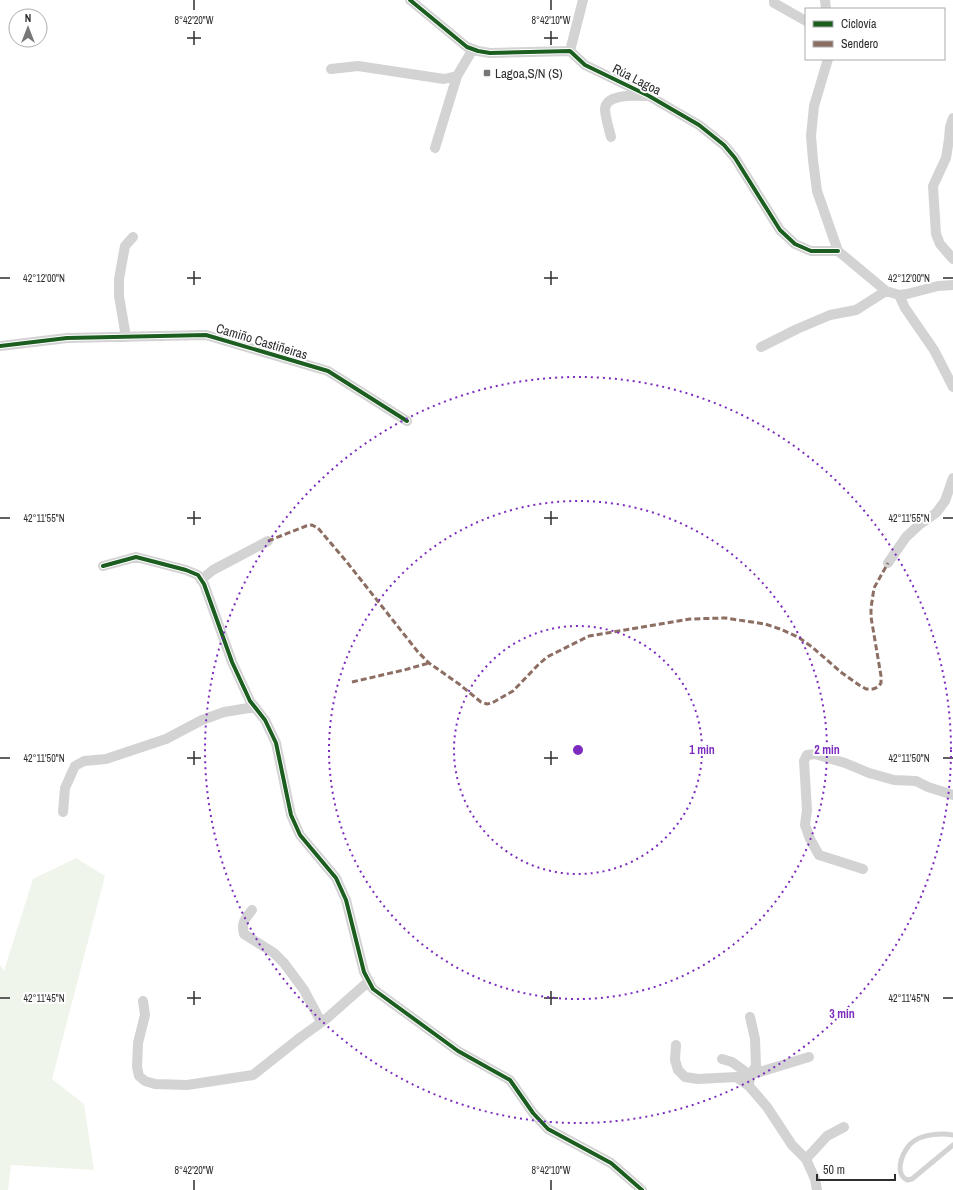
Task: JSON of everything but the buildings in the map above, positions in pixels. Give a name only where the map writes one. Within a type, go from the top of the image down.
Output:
[{"type":"street","points":[[410,0],[467,47],[490,53],[570,51],[583,0]]},
{"type":"street","points":[[774,0],[774,3],[805,20]]},
{"type":"street","points":[[435,148],[457,76],[473,49]]},
{"type":"street","name":"Rúa Lagoa","points":[[570,51],[585,65],[649,96],[698,125],[724,145],[735,158],[780,230],[795,244],[811,251],[838,251]]},
{"type":"street","points":[[828,60],[814,106],[811,136],[817,191],[838,251],[886,291],[899,295],[938,286],[953,285]]},
{"type":"street","points":[[331,69],[358,66],[444,79],[457,76]]},
{"type":"street","points":[[611,137],[605,108],[609,101],[617,96],[649,96]]},
{"type":"street","points":[[953,118],[950,127],[946,158],[933,186],[936,234],[940,244],[953,259]]},
{"type":"street","points":[[126,337],[119,296],[119,278],[125,246],[133,237]]},
{"type":"street","points":[[761,347],[830,315],[856,310],[886,291]]},
{"type":"street","points":[[899,295],[905,308],[934,350],[953,387]]},
{"type":"street","name":"Camiño Castiñeiras","points":[[0,346],[67,338],[206,335],[328,371],[407,421]]},
{"type":"street","points":[[888,563],[906,537],[936,513],[945,501],[953,478]]},
{"type":"street","points":[[201,580],[213,570],[268,541]]},
{"type":"street","points":[[103,566],[136,557],[186,570],[198,575],[204,584],[232,662],[250,701],[265,720],[276,743],[291,815],[300,835],[336,878],[346,900],[364,972],[373,989],[458,1051],[510,1080],[533,1113],[548,1129],[610,1163],[642,1190]]},
{"type":"street","points":[[63,812],[65,788],[75,766],[84,761],[106,759],[166,739],[202,720],[224,712],[255,707]]},
{"type":"street","points":[[863,869],[819,855],[810,839],[805,825],[807,810],[804,761],[807,755],[816,754],[845,763],[869,773],[894,780],[916,781],[928,787],[953,795]]},
{"type":"street","points":[[252,910],[244,920],[242,928],[244,934],[274,953],[284,963],[304,990],[321,1022]]},
{"type":"street","points":[[143,1001],[145,1015],[138,1043],[137,1067],[139,1076],[145,1081],[155,1084],[187,1085],[253,1076],[321,1022],[369,981]]},
{"type":"street","points":[[749,1081],[756,1066],[755,1039],[750,1017]]},
{"type":"street","points":[[676,1045],[675,1060],[678,1070],[685,1077],[698,1079],[736,1077],[749,1081],[809,1057]]},
{"type":"street","points":[[722,1059],[732,1062],[749,1081],[792,1145],[806,1159],[815,1179],[817,1190]]},
{"type":"street","points":[[806,1159],[826,1136],[844,1127]]},
{"type":"lane","points":[[953,1135],[941,1134],[927,1136],[918,1138],[912,1142],[907,1147],[901,1160],[901,1175],[904,1179],[912,1179],[953,1145]]},
{"type":"shaded area","points":[[76,858],[105,876],[52,1079],[84,1104],[94,1170],[11,1165],[8,1190],[0,1190],[0,965],[4,971],[33,879]]},
{"type":"marked path","points":[[268,541],[306,526],[312,525],[318,528],[418,652],[429,663],[459,684],[481,702],[487,704],[492,703],[513,691],[547,657],[589,636],[690,619],[725,618],[765,624],[780,629],[798,637],[859,685],[866,689],[873,689],[878,687],[881,683],[881,676],[871,617],[871,608],[874,588],[888,563]]},
{"type":"marked path","points":[[352,682],[429,663]]},
{"type":"cycle path","points":[[410,0],[467,47],[490,53],[570,51],[585,65],[649,96],[699,125],[724,145],[735,158],[780,230],[795,244],[811,251],[838,251]]},
{"type":"cycle path","points":[[0,346],[67,338],[206,335],[328,371],[407,421]]},
{"type":"cycle path","points":[[103,566],[136,557],[186,570],[198,575],[204,584],[232,662],[250,701],[265,720],[276,743],[291,815],[300,835],[336,878],[346,900],[364,972],[373,989],[458,1051],[510,1080],[533,1113],[548,1129],[611,1163],[642,1190]]},
{"type":"place","name":"Lagoa,S/N (S)","points":[[487,73]]}]
